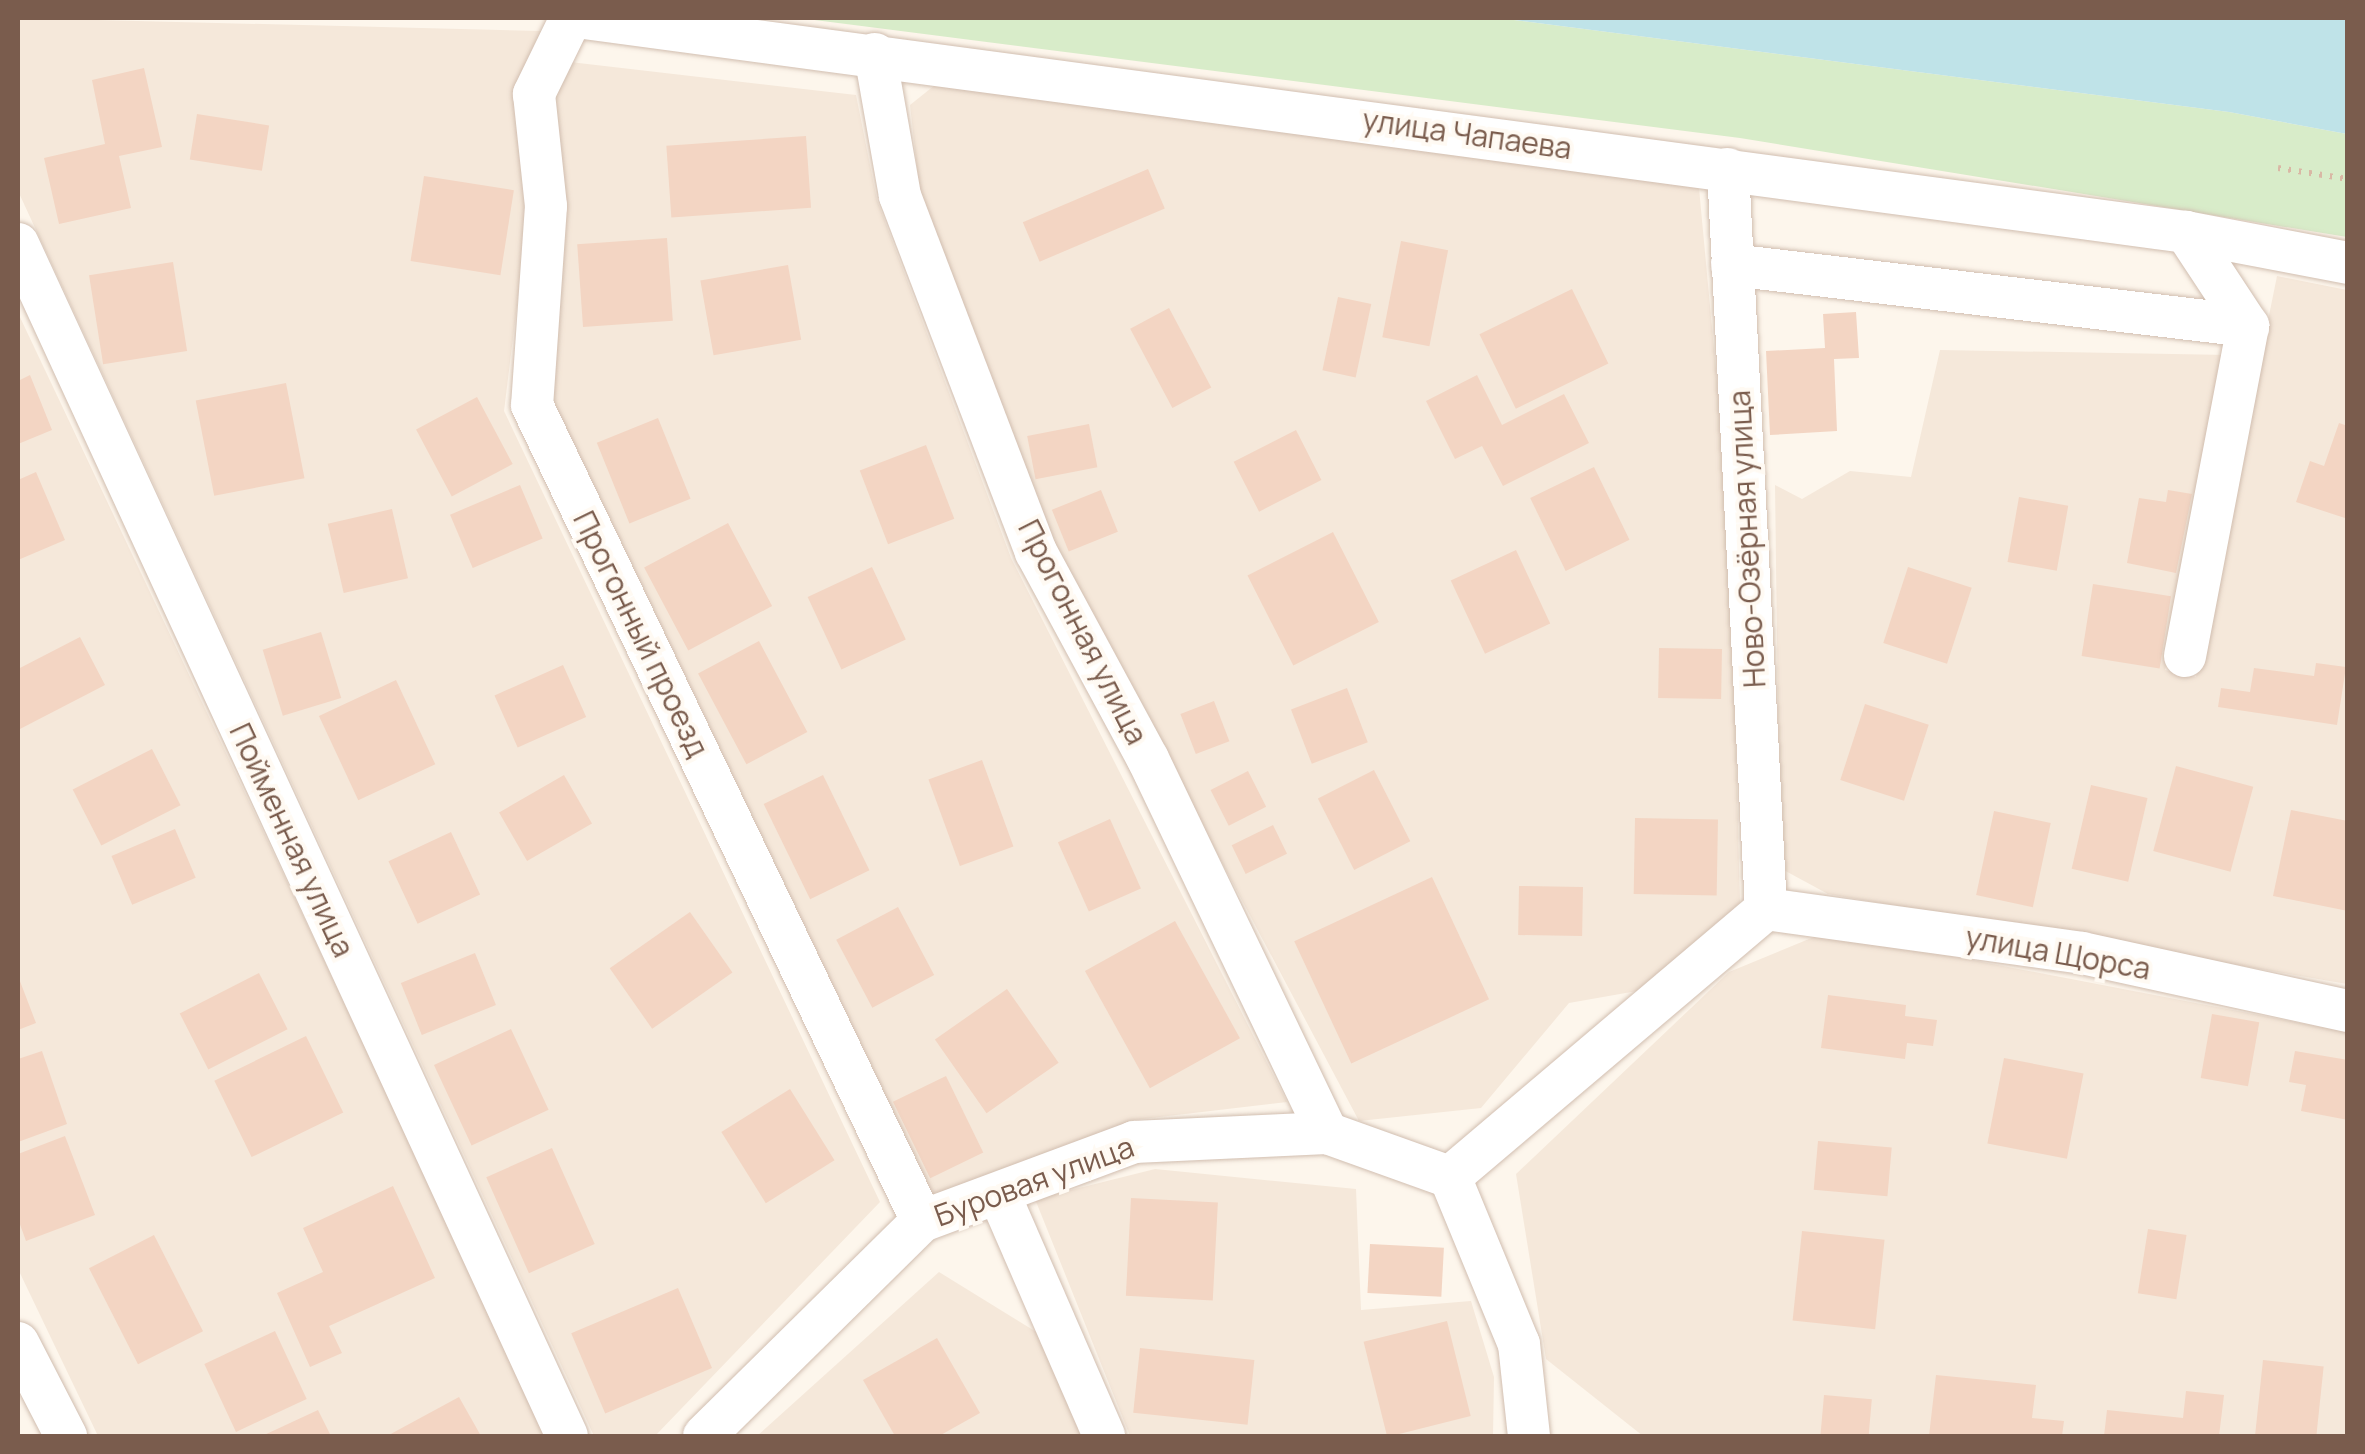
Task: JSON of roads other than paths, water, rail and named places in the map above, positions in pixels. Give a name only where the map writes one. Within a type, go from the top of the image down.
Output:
[{"type":"street","name":"Прогонный проезд","points":[[571,18],[534,94],[546,206],[532,405],[922,1221]]},
{"type":"street","name":"улица Чапаева","points":[[584,18],[2186,232],[2348,263]]},
{"type":"street","name":"Прогонная улица","points":[[875,54],[900,196],[1036,552],[1148,759],[1327,1133]]},
{"type":"street","name":"Ново-Озёрная улица","points":[[1728,169],[1766,908]]},
{"type":"street","points":[[2185,656],[2248,326],[2186,232]]},
{"type":"street","name":"Пойменная улица","points":[[18,244],[567,1436]]},
{"type":"street","points":[[1732,265],[2248,326]]},
{"type":"street","points":[[1529,1436],[1518,1344],[1450,1177],[1766,908]]},
{"type":"street","name":"улица Щорса","points":[[1766,908],[2082,953],[2348,1011]]},
{"type":"street","name":"Буровая улица","points":[[704,1436],[922,1221],[1134,1142],[1327,1133],[1450,1177]]},
{"type":"street","points":[[999,1194],[1104,1436]]},
{"type":"street","points":[[18,1343],[66,1436]]},
{"type":"water","points":[[1499,18],[2347,18],[2347,134],[2229,112]]}]
